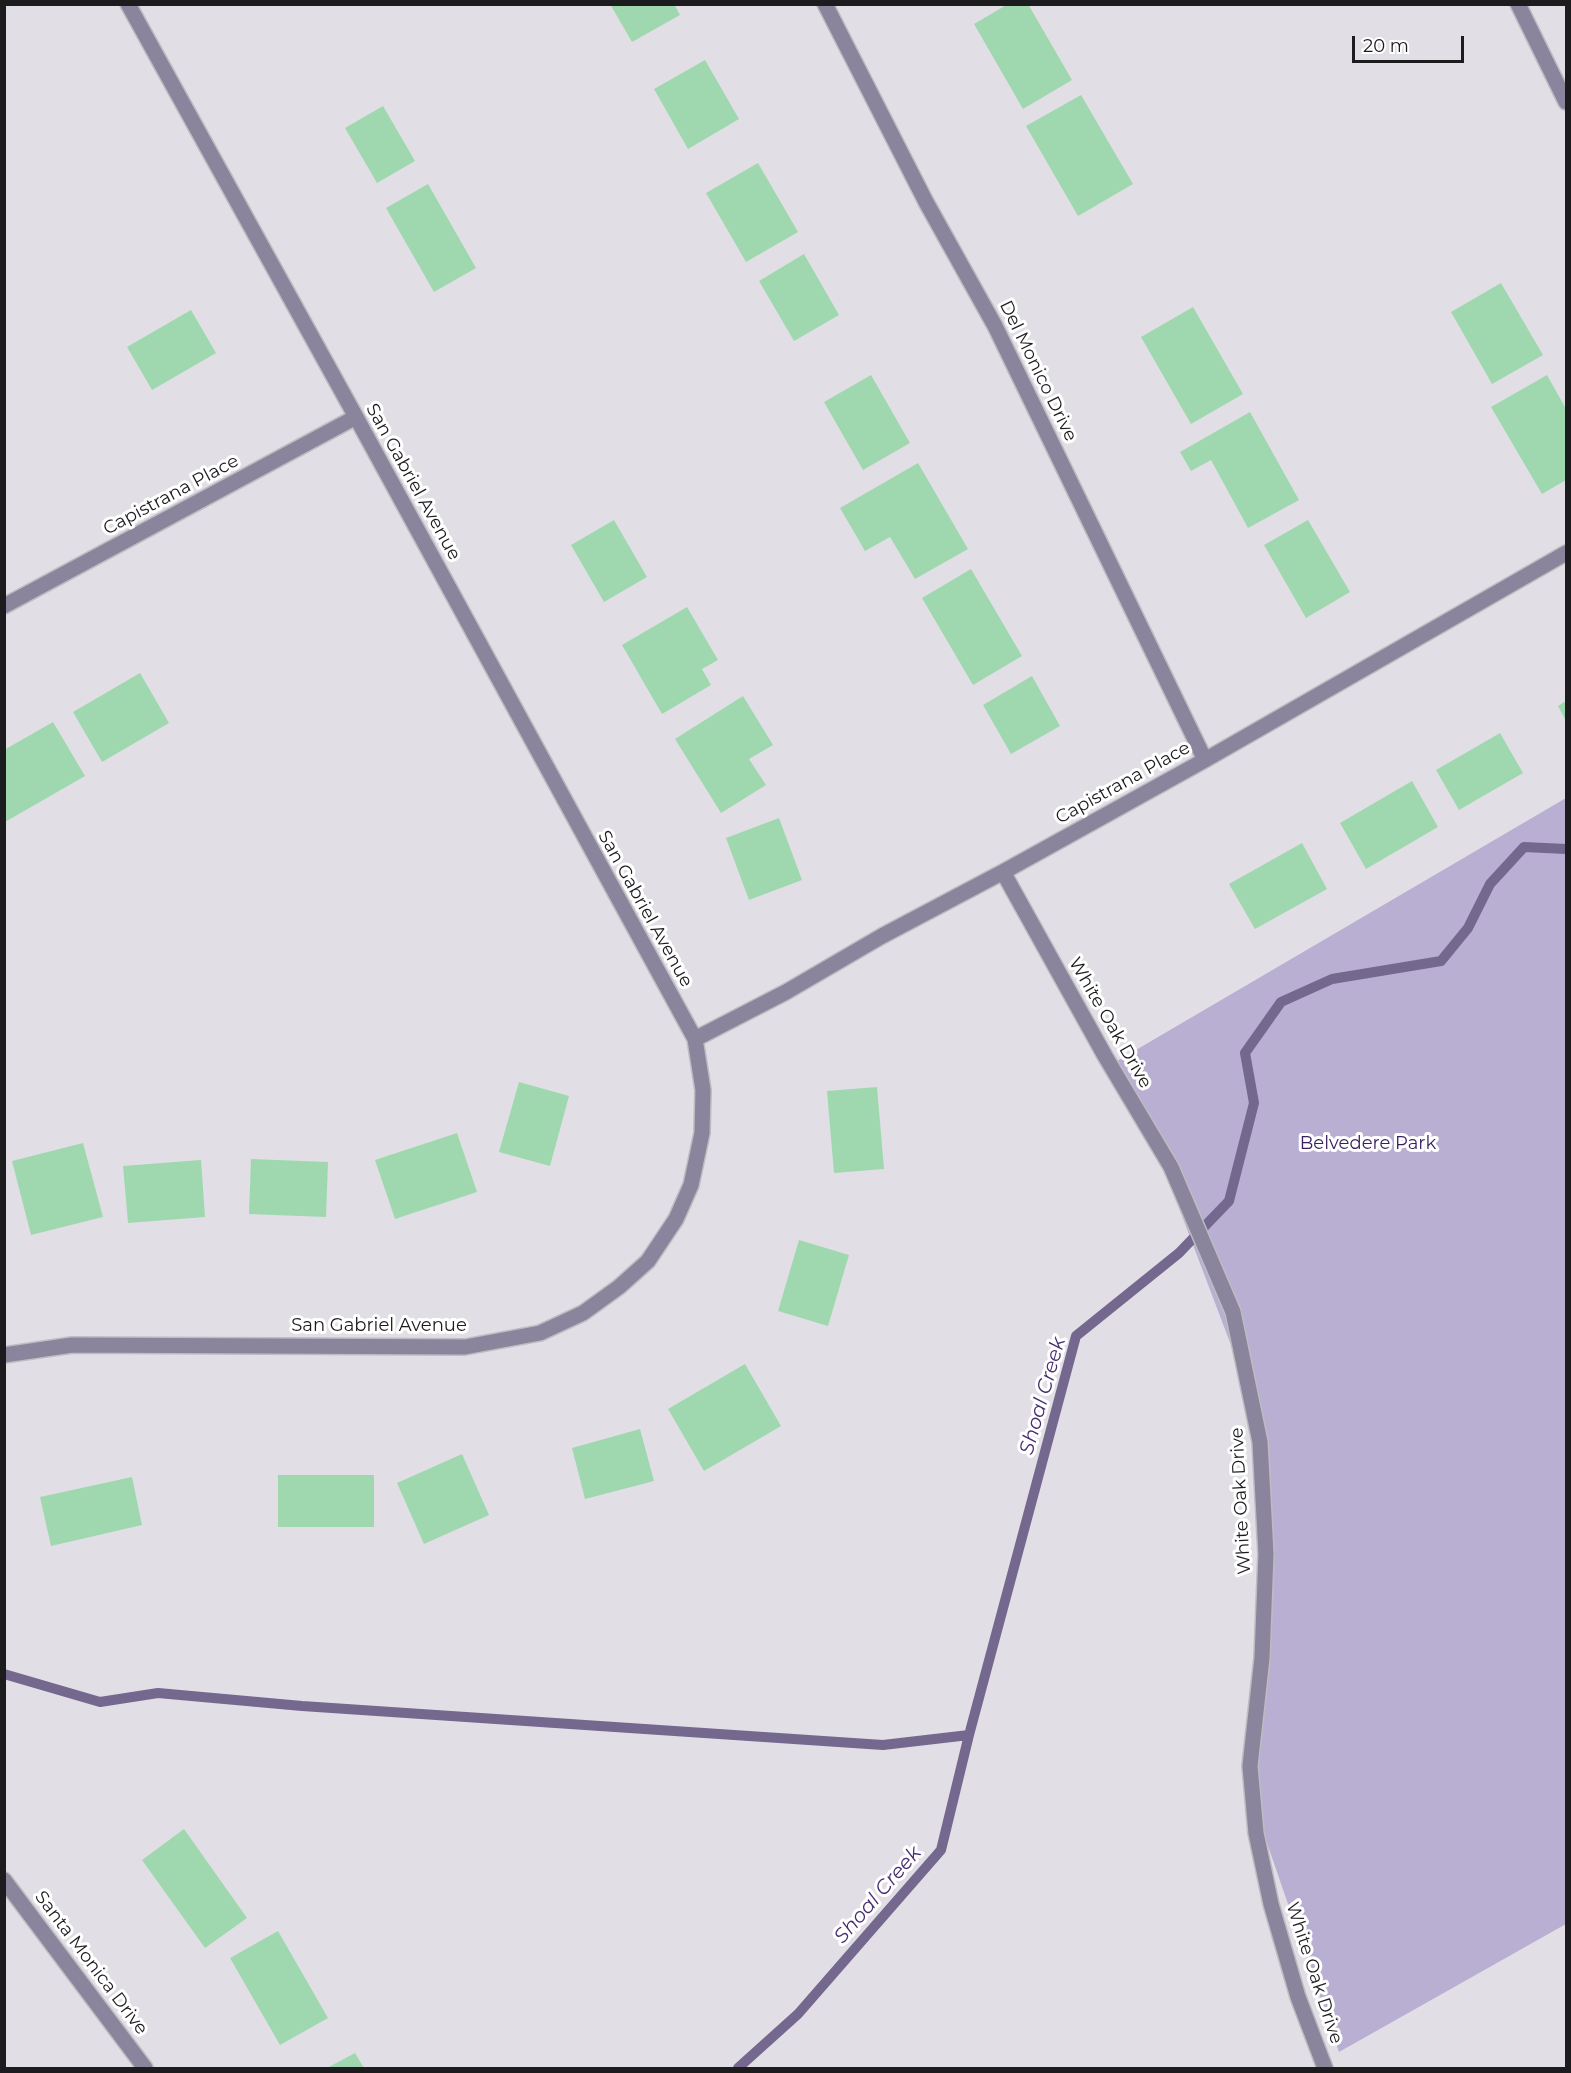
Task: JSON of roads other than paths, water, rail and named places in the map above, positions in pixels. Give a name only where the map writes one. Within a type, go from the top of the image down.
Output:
[{"type":"street","name":"San Gabriel Avenue","points":[[4,1355],[72,1346],[465,1347],[540,1333],[583,1313],[619,1287],[648,1261],[676,1219],[691,1185],[702,1133],[703,1090],[694,1039],[356,417],[128,4]]},
{"type":"street","name":"Del Monico Drive","points":[[825,4],[926,202],[995,326],[1205,759]]},
{"type":"street","points":[[1518,4],[1566,102]]},
{"type":"street","name":"Capistrana Place","points":[[4,606],[356,417]]},
{"type":"street","name":"Capistrana Place","points":[[694,1039],[786,992],[882,936],[1003,872],[1566,553]]},
{"type":"street","name":"White Oak Drive","points":[[1003,872],[1105,1056],[1171,1167],[1233,1312],[1260,1442],[1266,1554],[1262,1658],[1250,1766],[1257,1833],[1271,1904],[1298,1996],[1325,2068]]},
{"type":"street","name":"Santa Monica Drive","points":[[4,1880],[146,2068]]},
{"type":"waterway","name":"Shoal Creek","points":[[738,2068],[798,2014],[941,1850],[969,1735],[1076,1336],[1179,1253],[1229,1201],[1254,1103],[1245,1053],[1281,1002],[1332,979],[1441,961],[1468,928],[1490,884],[1524,847],[1566,849]]},
{"type":"waterway","points":[[4,1674],[100,1702],[158,1693],[302,1706],[883,1745],[969,1735]]},
{"type":"park label","name":"Belvedere Park","points":[[1368,1144]]}]
